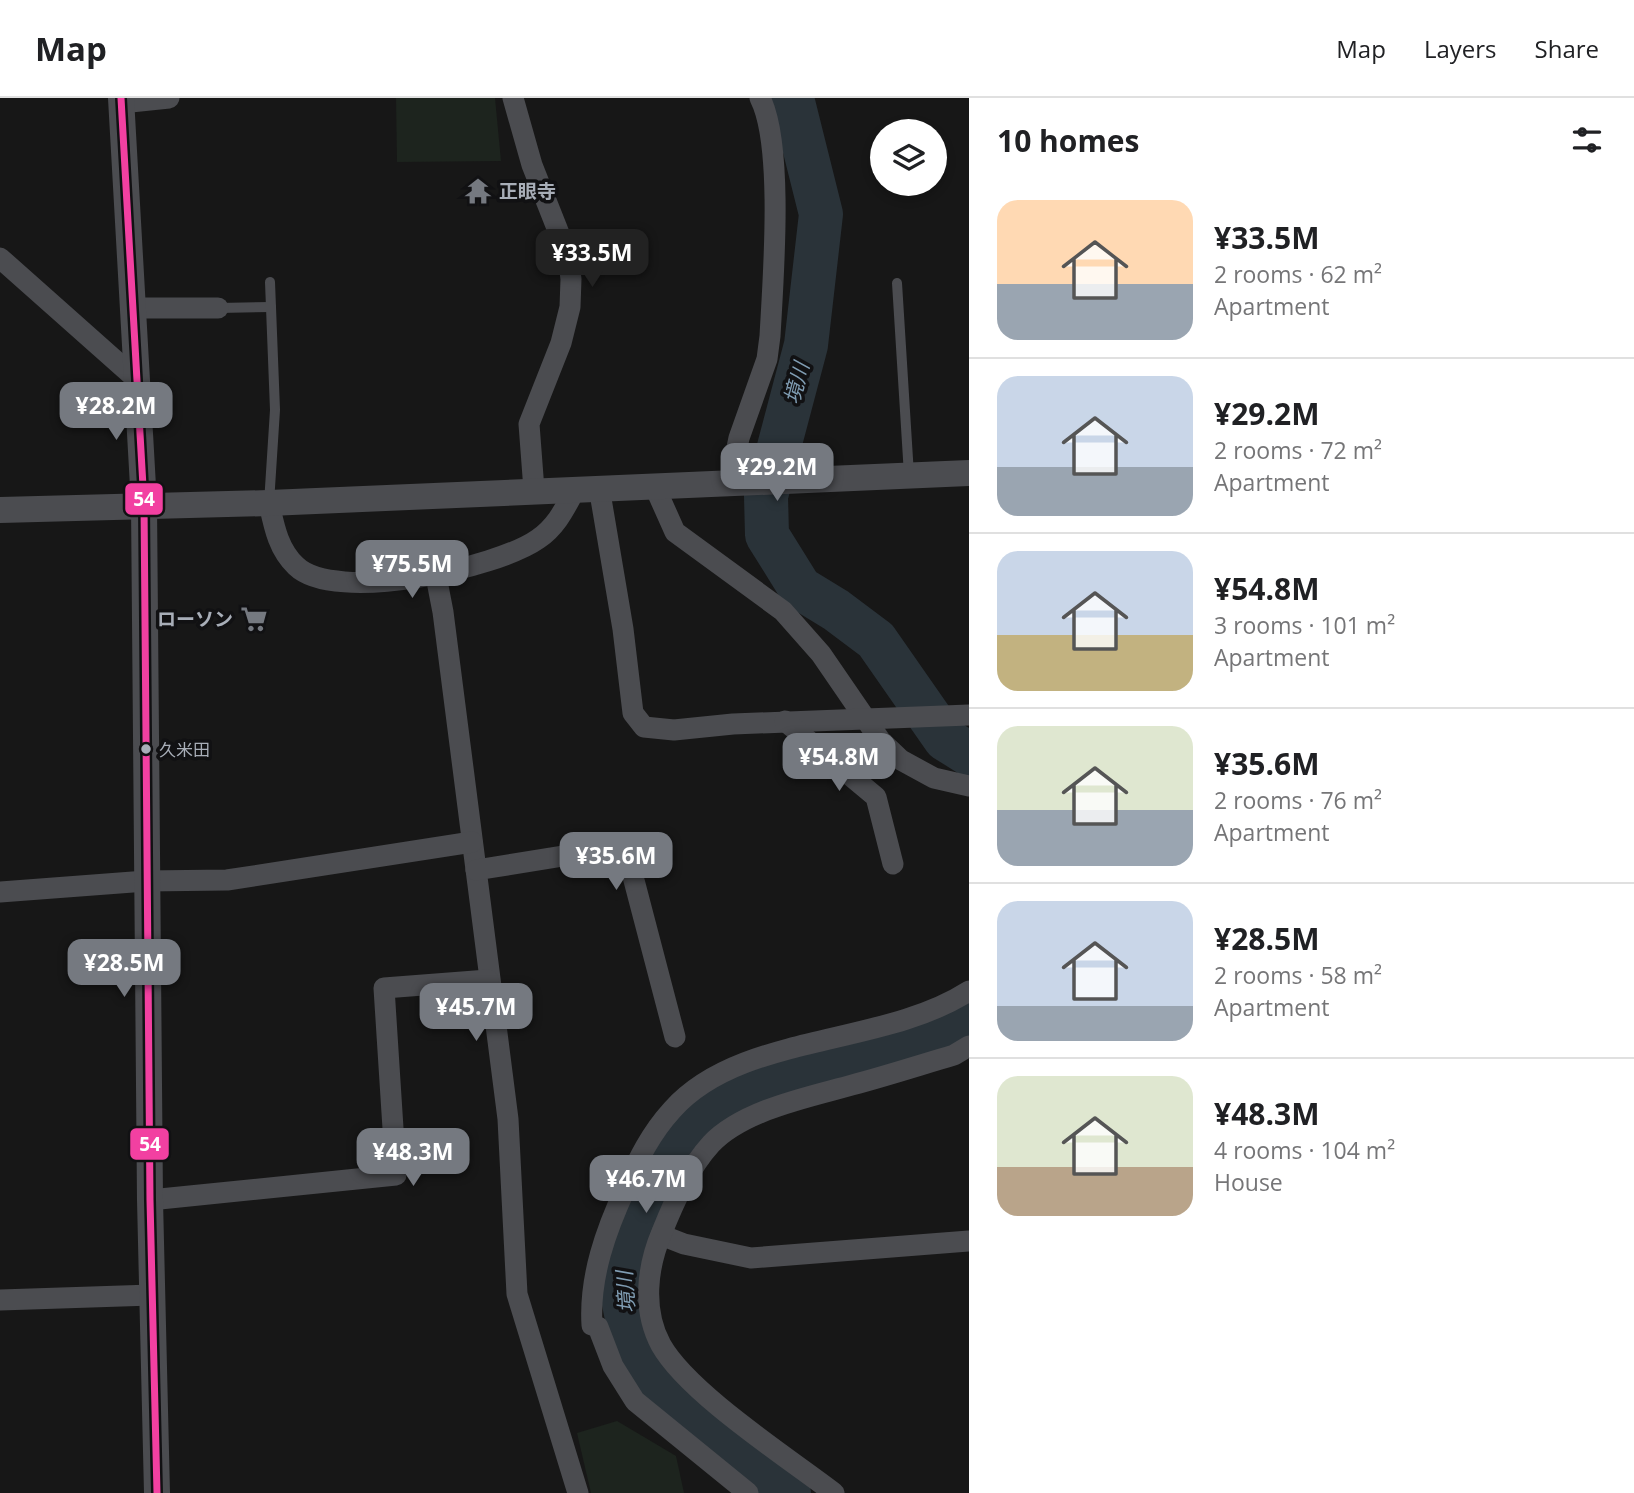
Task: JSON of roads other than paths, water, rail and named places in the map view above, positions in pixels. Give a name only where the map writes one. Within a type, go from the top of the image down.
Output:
[{"type":"street","points":[[157,1493],[150,1200],[144,504],[121,100],[169,98]]},
{"type":"street","points":[[513,98],[532,165],[568,256],[571,279],[570,307],[561,343],[528,424],[534,490]]},
{"type":"street","points":[[736,481],[738,438],[766,359],[770,336],[773,162],[769,118],[760,98]]},
{"type":"street","points":[[0,258],[135,377]]},
{"type":"street","points":[[131,308],[218,308]]},
{"type":"street","points":[[0,510],[144,504],[269,503],[969,473]]},
{"type":"street","points":[[654,485],[675,532],[783,611],[821,654],[880,740],[901,760],[934,778],[969,786]]},
{"type":"street","points":[[269,503],[275,535],[296,566],[323,580],[369,583],[436,576],[534,542],[557,523],[588,488]]},
{"type":"street","points":[[588,488],[623,629],[632,713],[637,722],[655,730],[674,730],[786,722],[969,715]]},
{"type":"street","points":[[436,576],[443,612],[488,980],[508,1119],[517,1294],[578,1493]]},
{"type":"street","points":[[786,722],[876,797],[892,864]]},
{"type":"street","points":[[0,892],[146,881],[227,880],[472,842]]},
{"type":"street","points":[[476,870],[625,846],[675,1037]]},
{"type":"street","points":[[150,1200],[396,1175],[384,988],[488,980]]},
{"type":"street","points":[[748,1493],[635,1401],[613,1366],[598,1327],[592,1325],[590,1299],[603,1243],[618,1205],[644,1147],[673,1108],[717,1074],[762,1058],[925,1015],[969,991]]},
{"type":"street","points":[[834,1493],[691,1382],[661,1345],[649,1314],[648,1282],[661,1235],[674,1203],[712,1143],[747,1120],[781,1104],[954,1055],[969,1046]]},
{"type":"street","points":[[661,1235],[684,1244],[751,1258],[969,1241]]},
{"type":"street","points":[[0,1300],[152,1295]]},
{"type":"lane","points":[[269,503],[275,410],[270,282]]},
{"type":"lane","points":[[897,283],[909,476]]},
{"type":"lane","points":[[218,308],[271,307]]},
{"type":"waterway","name":"境川","points":[[792,98],[821,214],[806,345],[766,496],[767,535],[800,588],[836,610],[876,640],[945,739],[969,754]]},
{"type":"waterway","name":"境川","points":[[789,1493],[649,1379],[633,1349],[622,1293],[623,1259],[644,1202],[680,1138],[715,1107],[748,1089],[892,1052],[954,1031],[969,1022]]},
{"type":"place","name":"正眼寺","points":[[478,191]]},
{"type":"place","name":"ローソン","points":[[254,619]]},
{"type":"place","name":"久米田","points":[[146,749]]}]
